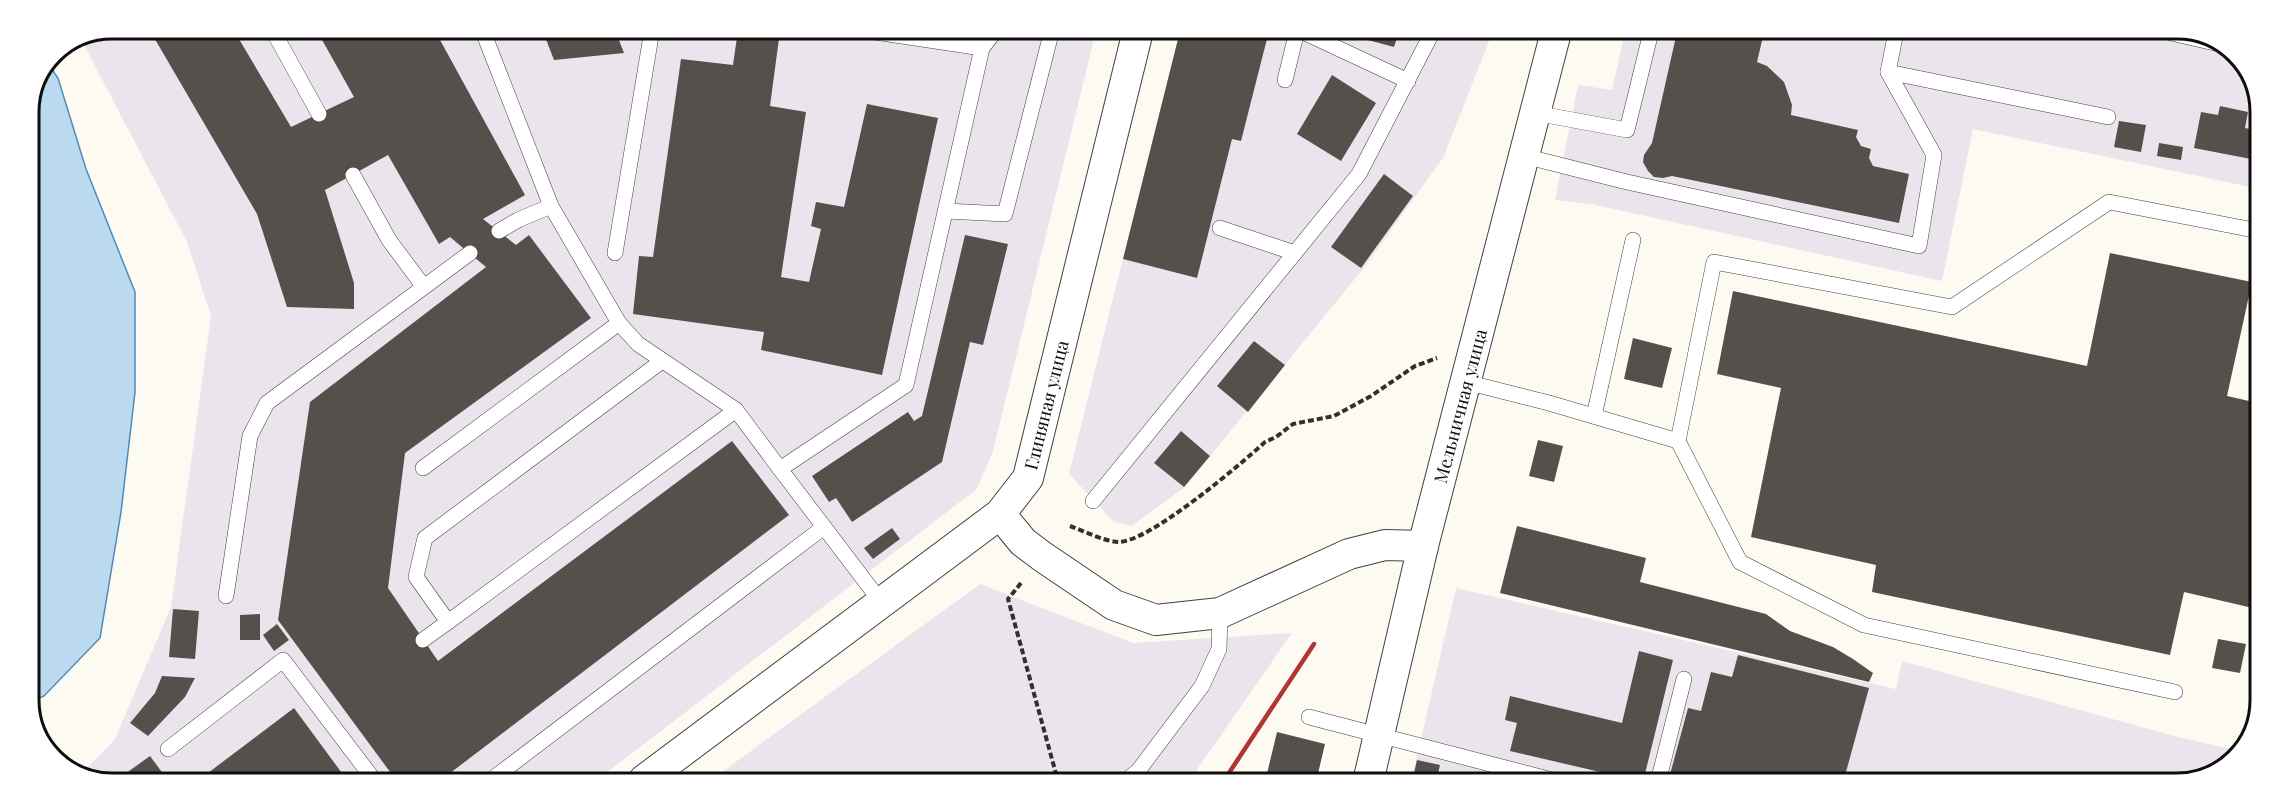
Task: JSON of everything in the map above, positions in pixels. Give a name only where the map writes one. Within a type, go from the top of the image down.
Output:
[{"type":"street","name":"Глиняная улица","points":[[653,773],[1000,514],[1028,478],[1136,39]]},
{"type":"street","name":"Мельничная улица","points":[[1370,773],[1423,546],[1554,39]]},
{"type":"street","points":[[1000,514],[1023,542],[1043,558],[1114,605],[1156,620],[1220,613],[1349,554],[1384,545],[1423,546]]},
{"type":"lane","points":[[278,39],[319,114]]},
{"type":"lane","points":[[486,39],[551,206],[619,323],[638,344],[736,410],[881,602]]},
{"type":"lane","points":[[615,253],[651,39]]},
{"type":"lane","points":[[922,39],[982,48]]},
{"type":"lane","points":[[780,469],[906,385],[982,48],[989,39]]},
{"type":"lane","points":[[946,211],[1005,214],[1050,39]]},
{"type":"lane","points":[[1285,80],[1295,39]]},
{"type":"lane","points":[[1319,39],[1408,81]]},
{"type":"lane","points":[[1093,501],[1359,174],[1429,39]]},
{"type":"lane","points":[[1535,113],[1627,130],[1648,39]]},
{"type":"lane","points":[[1524,156],[1627,182],[1919,246],[1934,155],[1888,72],[1895,39]]},
{"type":"lane","points":[[1888,72],[2108,117]]},
{"type":"lane","points":[[354,175],[389,240],[424,287]]},
{"type":"lane","points":[[2175,692],[1864,625],[1740,562],[1678,441],[1714,262],[1952,307],[2109,202],[2250,229]]},
{"type":"lane","points":[[499,231],[551,206]]},
{"type":"lane","points":[[1220,228],[1296,253]]},
{"type":"lane","points":[[1594,416],[1633,240]]},
{"type":"lane","points":[[226,596],[250,436],[267,403],[470,253]]},
{"type":"lane","points":[[423,468],[619,323]]},
{"type":"lane","points":[[448,622],[416,577],[424,538],[662,361]]},
{"type":"lane","points":[[1466,382],[1678,441]]},
{"type":"lane","points":[[423,640],[736,410]]},
{"type":"lane","points":[[500,773],[824,527]]},
{"type":"lane","points":[[1135,773],[1202,686],[1219,649],[1220,613]]},
{"type":"lane","points":[[168,749],[283,660],[369,773]]},
{"type":"lane","points":[[1660,773],[1684,679]]},
{"type":"lane","points":[[1309,717],[1525,773]]},
{"type":"path","points":[[1070,526],[1117,542],[1131,541],[1187,507],[1265,442],[1293,424],[1334,416],[1371,396],[1415,366],[1447,355],[1473,353]]},
{"type":"path","points":[[1056,773],[1008,599],[1093,501]]},
{"type":"shaded area","points":[[112,39],[1094,39],[993,451],[977,489],[606,773],[112,773],[87,768],[115,739],[171,607],[211,316],[187,242],[84,45],[98,40]]},
{"type":"shaded area","points":[[1178,39],[1490,39],[1443,158],[1363,269],[1184,488],[1131,526],[1114,522],[1069,474]]},
{"type":"shaded area","points":[[1623,39],[2191,40],[2225,57],[2235,68],[2244,84],[2250,108],[2250,187],[1973,129],[1942,281],[1591,204],[1555,200],[1578,85],[1612,90]]},
{"type":"shaded area","points":[[980,584],[1133,643],[1292,633],[1195,773],[721,773]]},
{"type":"shaded area","points":[[1456,588],[1896,689],[1902,661],[2174,736],[2231,749],[2221,758],[2200,769],[2177,773],[1413,773]]},
{"type":"water","points":[[52,70],[58,78],[86,169],[135,292],[135,392],[121,512],[100,638],[44,696],[39,698],[39,112],[40,98]]},
{"type":"building","points":[[155,39],[239,39],[291,127],[354,97],[322,39],[439,39],[525,195],[483,219],[516,245],[529,235],[591,318],[405,453],[388,588],[438,661],[732,441],[789,515],[450,773],[391,773],[278,620],[310,402],[486,267],[450,237],[439,244],[388,155],[325,190],[354,283],[354,309],[287,307],[257,214]]},
{"type":"building","points":[[546,39],[619,39],[624,53],[554,60]]},
{"type":"building","points":[[737,39],[779,39],[770,106],[806,112],[781,277],[809,282],[821,229],[811,226],[816,202],[844,207],[867,104],[938,118],[882,375],[761,350],[764,332],[633,314],[639,256],[653,257],[681,59],[733,65]]},
{"type":"building","points":[[1178,39],[1267,39],[1241,141],[1232,139],[1197,278],[1123,259]]},
{"type":"building","points":[[1364,39],[1396,39],[1394,47]]},
{"type":"building","points":[[1675,39],[1762,39],[1757,62],[1767,66],[1784,82],[1792,105],[1791,115],[1858,130],[1856,137],[1861,146],[1871,149],[1869,158],[1873,166],[1909,174],[1899,223],[1672,176],[1654,177],[1643,162],[1644,155],[1652,143]]},
{"type":"building","points":[[1332,75],[1376,103],[1341,161],[1297,134]]},
{"type":"building","points":[[2220,106],[2248,112],[2245,128],[2250,129],[2250,159],[2194,148],[2201,112],[2218,115]]},
{"type":"building","points":[[2119,121],[2146,125],[2141,152],[2114,147]]},
{"type":"building","points":[[2159,143],[2183,147],[2181,160],[2157,156]]},
{"type":"building","points":[[1384,174],[1413,196],[1361,268],[1331,247]]},
{"type":"building","points":[[965,235],[1008,244],[983,345],[970,342],[942,462],[852,522],[836,498],[829,502],[812,476],[908,412],[914,421],[922,416]]},
{"type":"building","points":[[2110,253],[2250,282],[2250,291],[2227,396],[2250,401],[2250,607],[2184,592],[2170,655],[1872,592],[1876,565],[1751,537],[1781,388],[1717,374],[1733,291],[2087,366]]},
{"type":"building","points":[[1633,338],[1672,348],[1662,388],[1624,379]]},
{"type":"building","points":[[1254,341],[1285,365],[1248,412],[1217,386]]},
{"type":"building","points":[[1181,431],[1210,456],[1184,487],[1154,463]]},
{"type":"building","points":[[1538,440],[1563,446],[1554,482],[1529,476]]},
{"type":"building","points":[[1517,526],[1646,558],[1640,582],[1766,614],[1790,631],[1833,647],[1873,673],[1869,682],[1500,593]]},
{"type":"building","points":[[892,528],[900,539],[873,559],[864,548]]},
{"type":"building","points":[[173,609],[199,611],[195,659],[169,657]]},
{"type":"building","points":[[260,614],[260,640],[240,640],[240,615]]},
{"type":"building","points":[[277,624],[289,640],[274,651],[263,635]]},
{"type":"building","points":[[2218,639],[2246,644],[2240,673],[2212,668]]},
{"type":"building","points":[[1639,651],[1673,660],[1645,773],[1604,773],[1510,751],[1517,723],[1505,720],[1510,696],[1622,723]]},
{"type":"building","points":[[1738,655],[1869,688],[1846,773],[1670,773],[1688,708],[1701,711],[1711,672],[1732,677]]},
{"type":"building","points":[[162,676],[195,678],[185,697],[148,736],[130,723],[155,693]]},
{"type":"building","points":[[294,708],[342,773],[208,773]]},
{"type":"building","points":[[1277,732],[1325,744],[1318,773],[1267,773]]},
{"type":"building","points":[[150,756],[163,773],[126,773]]},
{"type":"building","points":[[1417,760],[1440,765],[1438,773],[1414,773]]},
{"type":"railway","points":[[1229,773],[1314,644]]}]
